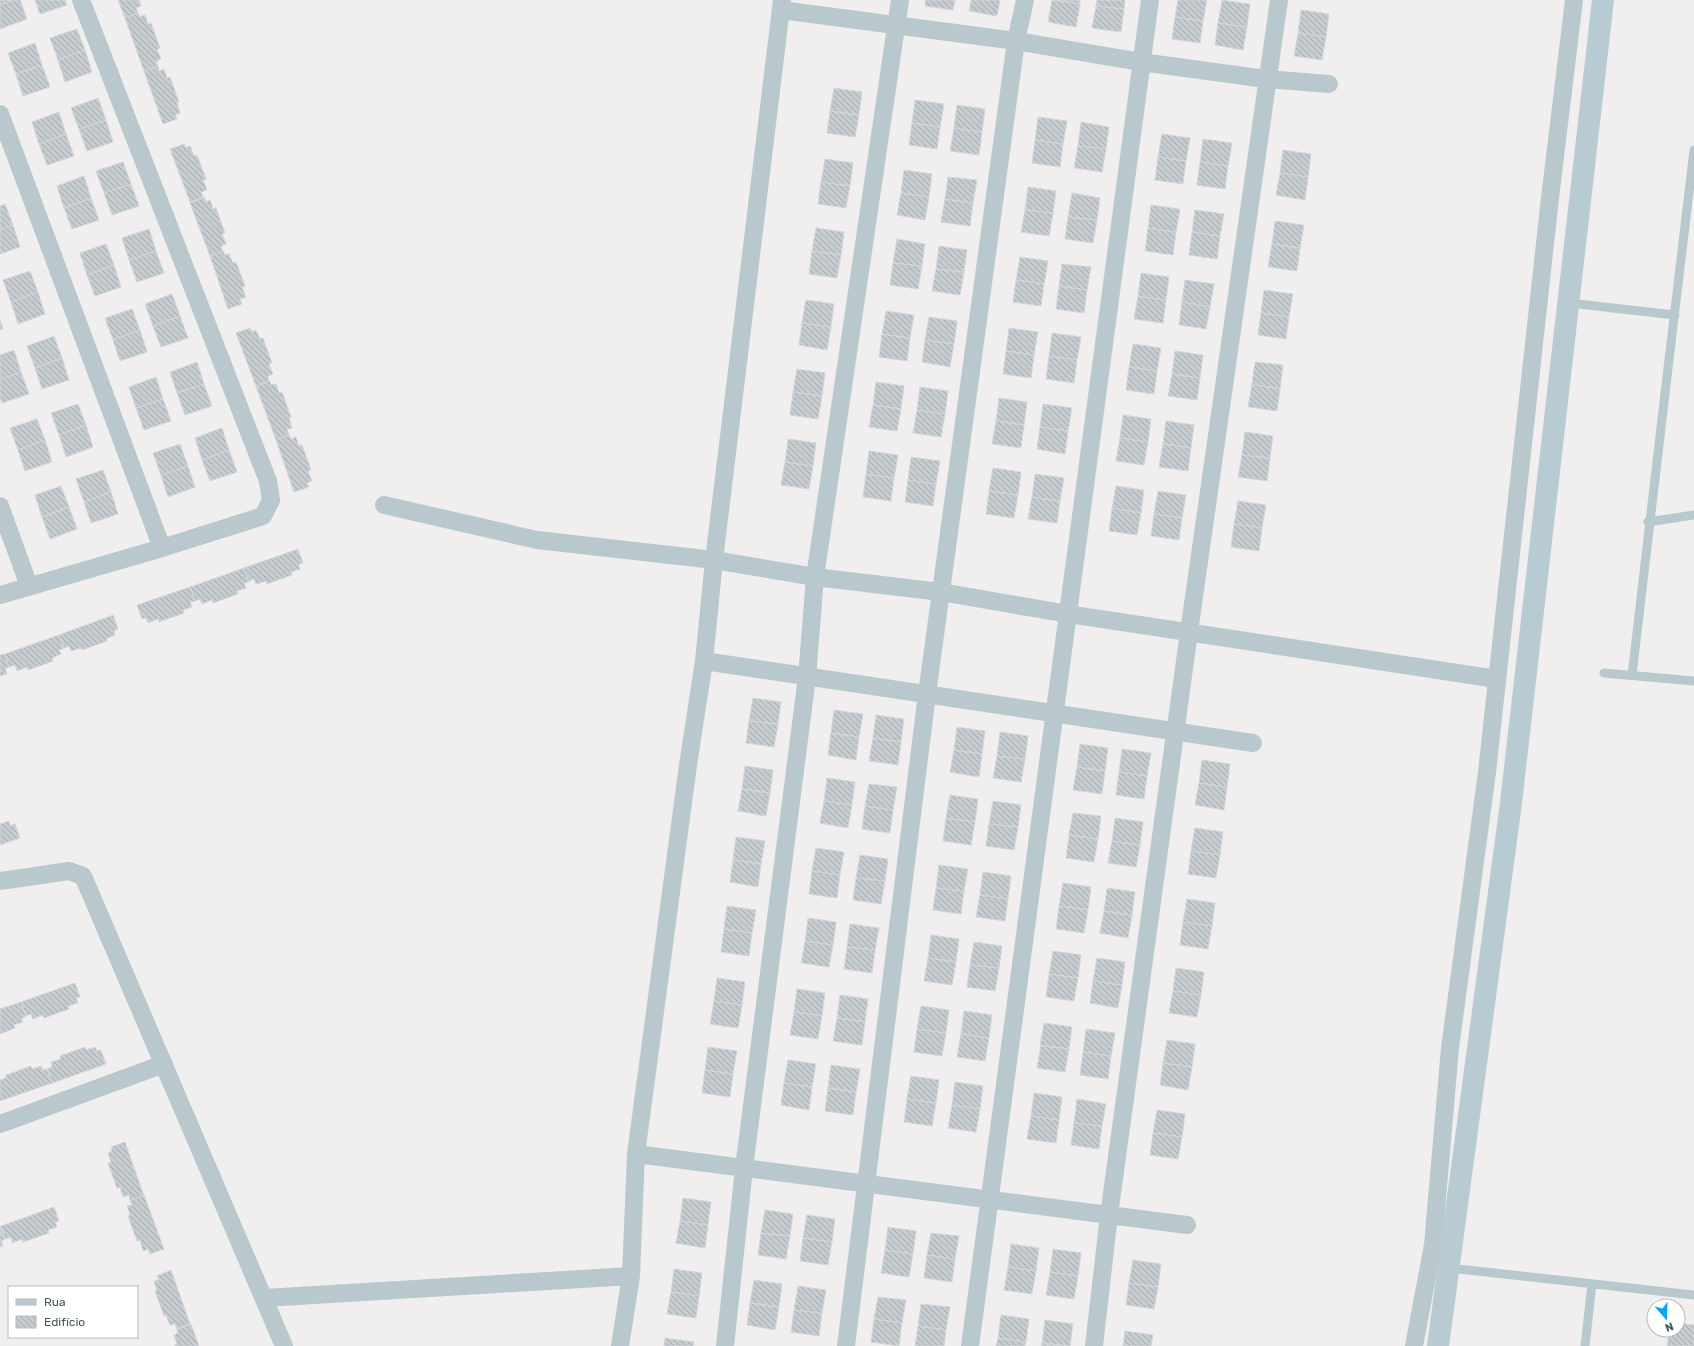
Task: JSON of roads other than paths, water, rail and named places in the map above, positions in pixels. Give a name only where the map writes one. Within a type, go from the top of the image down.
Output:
[{"type":"street","points":[[0,595],[162,548],[263,516],[271,500],[268,482],[81,0]]},
{"type":"street","points":[[725,1346],[744,1168],[807,677],[815,577],[900,0]]},
{"type":"street","points":[[846,1346],[926,694],[1016,41],[1025,0]]},
{"type":"street","points":[[970,1346],[991,1200],[1150,0]]},
{"type":"street","points":[[1094,1346],[1109,1216],[1175,731],[1266,79],[1279,0]]},
{"type":"street","points":[[1414,1346],[1433,1245],[1450,1048],[1487,772],[1550,198],[1574,0]]},
{"type":"street","points":[[1438,1346],[1447,1268],[1511,803],[1603,0]]},
{"type":"street","points":[[620,1346],[631,1276],[636,1154],[688,764],[704,661],[714,560],[782,5],[1141,62],[1266,79],[1329,84]]},
{"type":"street","points":[[0,114],[162,548]]},
{"type":"street","points":[[384,505],[537,540],[714,560],[815,577],[941,592],[1068,614],[1497,679]]},
{"type":"street","points":[[0,506],[29,586]]},
{"type":"street","points":[[704,661],[1252,743]]},
{"type":"street","points":[[0,881],[69,871],[83,876],[284,1346]]},
{"type":"street","points":[[0,1124],[164,1064]]},
{"type":"street","points":[[636,1154],[1187,1225]]},
{"type":"street","points":[[264,1298],[631,1276]]},
{"type":"lane","points":[[1632,675],[1648,522],[1675,315],[1694,150]]},
{"type":"lane","points":[[1569,303],[1675,315]]},
{"type":"lane","points":[[1648,522],[1694,515]]},
{"type":"lane","points":[[1604,673],[1694,681]]},
{"type":"lane","points":[[1447,1268],[1694,1295]]},
{"type":"lane","points":[[1584,1346],[1592,1284]]}]
